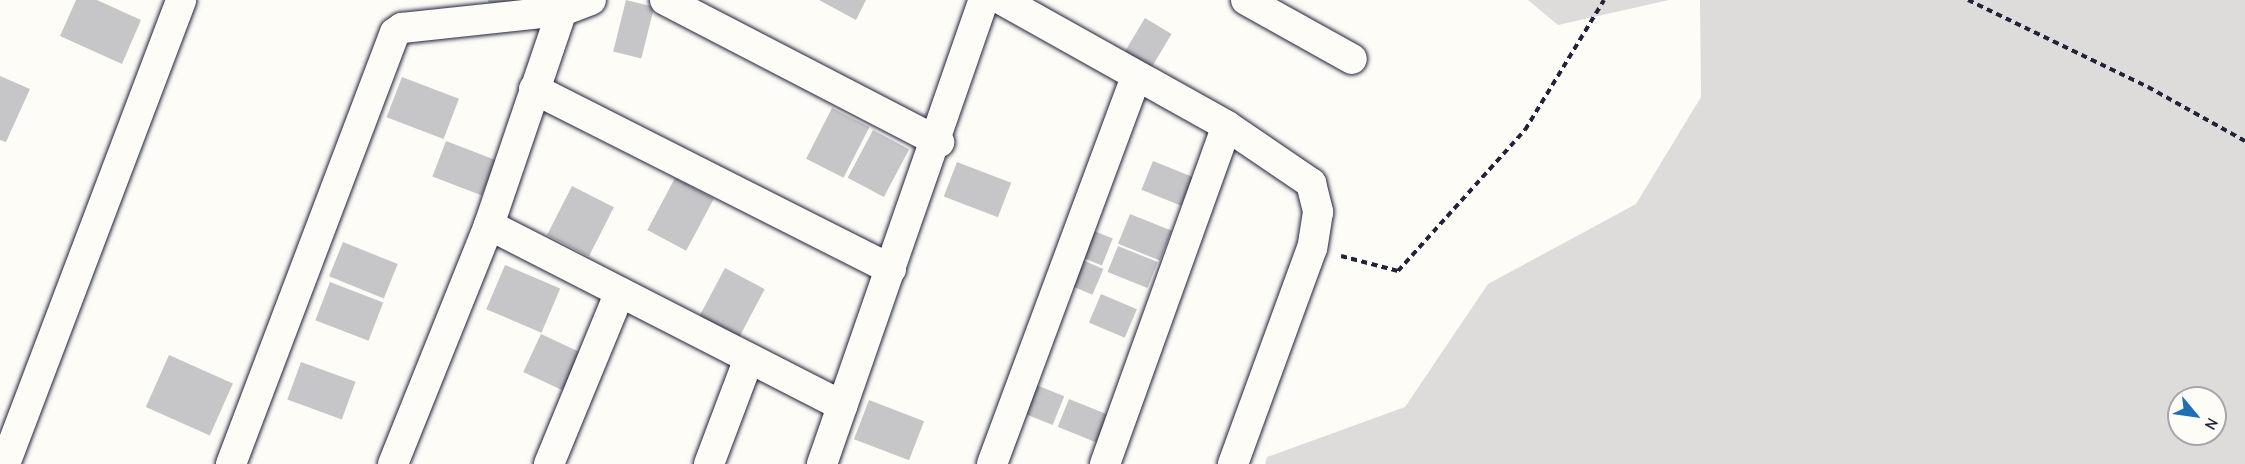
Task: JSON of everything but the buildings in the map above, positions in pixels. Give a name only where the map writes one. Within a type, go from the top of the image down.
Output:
[{"type":"street","points":[[0,461],[6,464],[181,0]]},
{"type":"street","points":[[231,464],[395,33],[402,28],[562,11],[591,0]]},
{"type":"street","points":[[665,0],[939,142]]},
{"type":"street","points":[[822,464],[939,142],[984,0]]},
{"type":"street","points":[[1002,0],[1227,126],[1311,183],[1318,212],[1312,248],[1233,464]]},
{"type":"street","points":[[1246,0],[1352,59]]},
{"type":"street","points":[[393,464],[489,225],[562,11]]},
{"type":"street","points":[[992,464],[1136,76]]},
{"type":"street","points":[[534,89],[891,269]]},
{"type":"street","points":[[1105,464],[1227,126]]},
{"type":"street","points":[[489,225],[842,406]]},
{"type":"street","points":[[549,464],[620,292]]},
{"type":"street","points":[[709,464],[748,358]]},
{"type":"path","points":[[1312,248],[1398,271],[1525,130],[1604,0]]},
{"type":"path","points":[[1968,0],[2148,87],[2245,141]]},
{"type":"shaded area","points":[[1528,0],[1669,0],[1558,25]]},
{"type":"shaded area","points":[[1700,0],[2245,0],[2245,464],[1265,464],[1267,457],[1405,407],[1488,284],[1636,204],[1701,97]]}]
